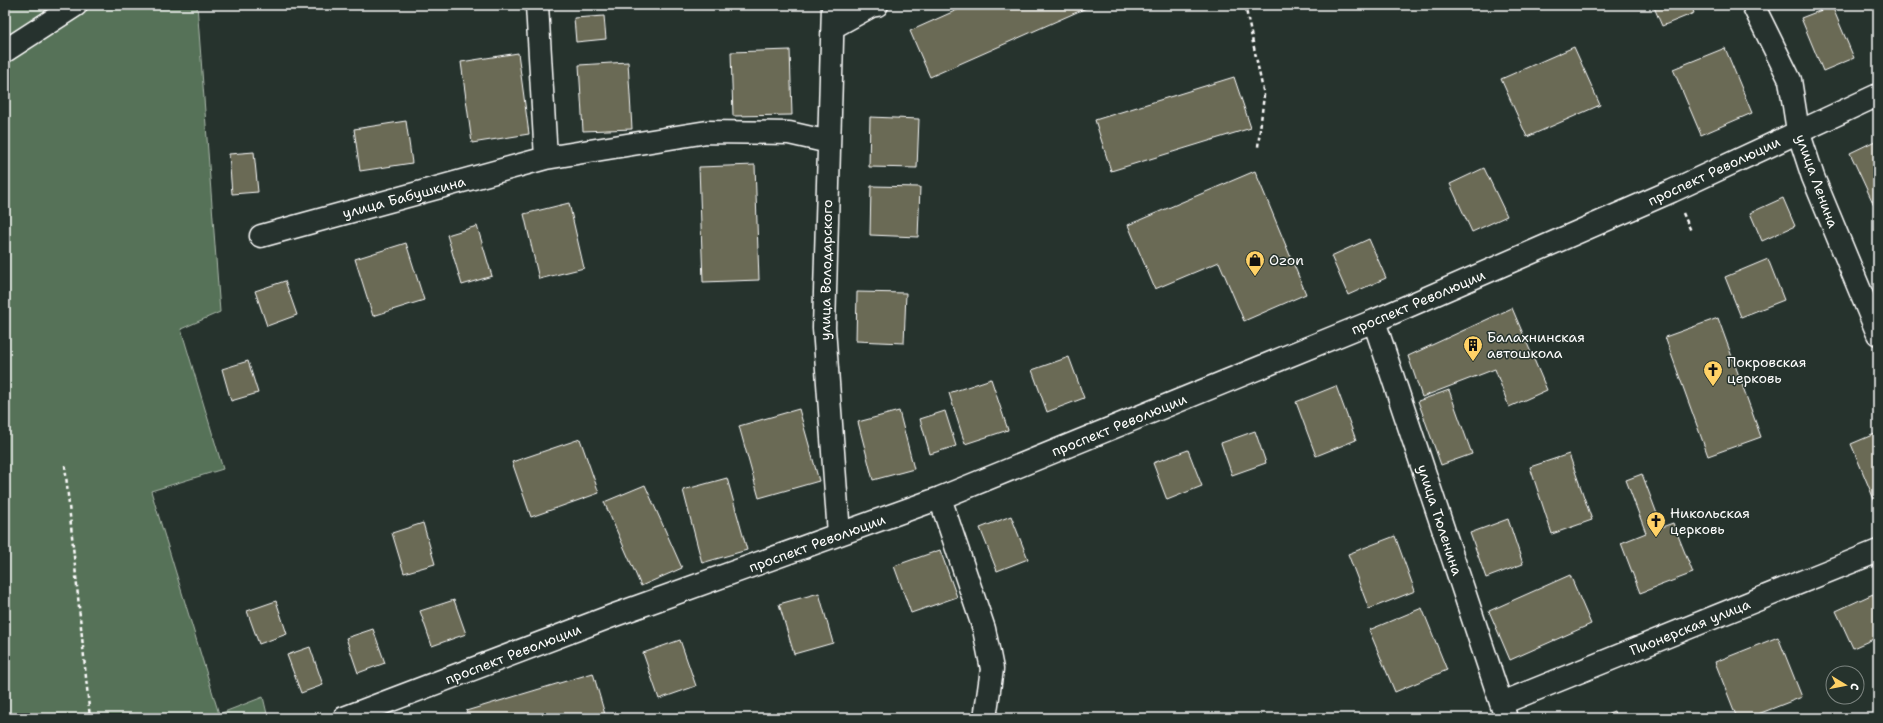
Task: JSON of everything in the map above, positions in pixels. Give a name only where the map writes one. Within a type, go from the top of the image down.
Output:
[{"type":"street","points":[[5,51],[76,5]]},
{"type":"street","points":[[537,5],[546,158]]},
{"type":"street","name":"улица Володарского","points":[[834,5],[824,328],[839,534]]},
{"type":"street","points":[[833,27],[871,6],[877,5]]},
{"type":"street","name":"улица Ленина","points":[[1753,5],[1790,80],[1798,131],[1813,177],[1878,334]]},
{"type":"street","name":"проспект Революции","points":[[344,718],[612,616],[940,498],[1374,321],[1590,228],[1878,95]]},
{"type":"street","name":"улица Бабушкина","points":[[261,236],[546,158],[707,132],[789,133],[829,142]]},
{"type":"street","name":"улица Тюленина","points":[[1374,321],[1504,710]]},
{"type":"street","points":[[940,498],[984,629],[992,669],[985,718]]},
{"type":"street","name":"Пионерская улица","points":[[1504,710],[1878,551]]},
{"type":"path","points":[[1245,5],[1264,95],[1258,147]]},
{"type":"path","points":[[65,465],[90,718]]},
{"type":"green space","points":[[5,5],[197,5],[220,312],[181,329],[223,469],[151,491],[219,714],[263,697],[268,718],[5,718]]},
{"type":"building","points":[[968,5],[1093,5],[930,77],[910,31]]},
{"type":"building","points":[[1653,5],[1691,5],[1694,13],[1662,26]]},
{"type":"building","points":[[1832,6],[1854,58],[1823,71],[1801,18]]},
{"type":"building","points":[[604,16],[606,39],[576,42],[574,18]]},
{"type":"building","points":[[1574,47],[1600,105],[1527,137],[1501,79]]},
{"type":"building","points":[[1725,48],[1752,113],[1701,135],[1673,69]]},
{"type":"building","points":[[790,50],[792,115],[733,116],[731,52]]},
{"type":"building","points":[[518,53],[529,134],[472,143],[461,62]]},
{"type":"building","points":[[628,62],[632,129],[583,131],[579,65]]},
{"type":"building","points":[[1234,77],[1251,128],[1111,171],[1095,120]]},
{"type":"building","points":[[870,117],[919,119],[917,168],[869,167]]},
{"type":"building","points":[[406,121],[412,163],[360,171],[354,129]]},
{"type":"building","points":[[1875,141],[1878,147],[1878,203],[1874,205],[1850,153]]},
{"type":"building","points":[[254,152],[258,192],[232,194],[229,154]]},
{"type":"building","points":[[755,165],[759,280],[703,282],[699,167]]},
{"type":"building","points":[[1484,168],[1507,216],[1472,232],[1450,184]]},
{"type":"building","points":[[1255,171],[1306,294],[1244,321],[1219,262],[1155,289],[1128,225]]},
{"type":"building","points":[[871,186],[920,187],[918,237],[870,235]]},
{"type":"building","points":[[1783,198],[1795,226],[1762,241],[1750,213]]},
{"type":"building","points":[[569,203],[584,268],[539,279],[524,214]]},
{"type":"building","points":[[477,226],[492,276],[462,285],[447,235]]},
{"type":"building","points":[[1369,239],[1386,278],[1348,295],[1331,256]]},
{"type":"building","points":[[406,243],[424,300],[373,316],[355,259]]},
{"type":"building","points":[[1768,259],[1784,300],[1741,317],[1725,277]]},
{"type":"building","points":[[285,281],[297,315],[267,326],[255,291]]},
{"type":"building","points":[[857,292],[906,293],[904,343],[856,341]]},
{"type":"building","name":"Балахнинская автошкола","points":[[1512,308],[1547,390],[1509,407],[1495,369],[1422,397],[1408,356]]},
{"type":"building","name":"Покровская церковь","points":[[1718,318],[1761,437],[1708,456],[1665,337]]},
{"type":"building","points":[[1069,357],[1084,398],[1047,412],[1032,370]]},
{"type":"building","points":[[248,361],[258,393],[231,401],[222,369]]},
{"type":"building","points":[[991,379],[1008,430],[965,444],[949,393]]},
{"type":"building","points":[[1336,386],[1356,440],[1316,456],[1296,402]]},
{"type":"building","points":[[1449,390],[1472,454],[1441,465],[1418,401]]},
{"type":"building","points":[[799,409],[819,481],[759,498],[739,426]]},
{"type":"building","points":[[899,411],[914,469],[873,480],[858,422]]},
{"type":"building","points":[[945,411],[956,446],[930,454],[920,419]]},
{"type":"building","points":[[1255,431],[1266,463],[1232,475],[1221,443]]},
{"type":"building","points":[[1877,433],[1878,435],[1878,509],[1851,444]]},
{"type":"building","points":[[580,439],[599,493],[531,517],[512,462]]},
{"type":"building","points":[[1188,450],[1202,486],[1167,500],[1153,463]]},
{"type":"building","points":[[1569,454],[1592,520],[1552,534],[1530,467]]},
{"type":"building","name":"Никольская церковь","points":[[1642,474],[1662,527],[1673,523],[1693,573],[1640,593],[1621,543],[1646,533],[1626,480]]},
{"type":"building","points":[[727,478],[747,550],[702,563],[683,490]]},
{"type":"building","points":[[645,485],[682,568],[641,586],[604,502]]},
{"type":"building","points":[[1011,516],[1028,559],[997,571],[980,528]]},
{"type":"building","points":[[1508,519],[1523,564],[1486,578],[1470,533]]},
{"type":"building","points":[[423,523],[435,564],[404,573],[392,533]]},
{"type":"building","points":[[1395,536],[1415,591],[1369,609],[1348,554]]},
{"type":"building","points":[[940,550],[957,597],[911,613],[894,566]]},
{"type":"building","points":[[1570,575],[1591,624],[1510,660],[1489,611]]},
{"type":"building","points":[[819,593],[833,643],[794,654],[779,604]]},
{"type":"building","points":[[1873,594],[1878,607],[1878,637],[1853,648],[1836,611]]},
{"type":"building","points":[[454,600],[466,634],[432,646],[420,611]]},
{"type":"building","points":[[276,601],[287,634],[259,644],[247,611]]},
{"type":"building","points":[[1422,608],[1447,670],[1395,692],[1369,630]]},
{"type":"building","points":[[373,629],[385,663],[358,673],[346,638]]},
{"type":"building","points":[[1778,637],[1802,697],[1748,718],[1737,718],[1715,662]]},
{"type":"building","points":[[680,640],[696,686],[659,699],[643,653]]},
{"type":"building","points":[[310,647],[323,685],[301,693],[287,655]]},
{"type":"building","points":[[593,673],[606,718],[469,718],[466,711]]},
{"type":"building","points":[[1614,711],[1616,718],[1595,718]]},
{"type":"place","name":"Ozon","points":[[1255,277]]},
{"type":"place","name":"Балахнинская автошкола","points":[[1473,362]]},
{"type":"place","name":"Покровская церковь","points":[[1713,387]]},
{"type":"place","name":"Никольская церковь","points":[[1656,538]]}]
